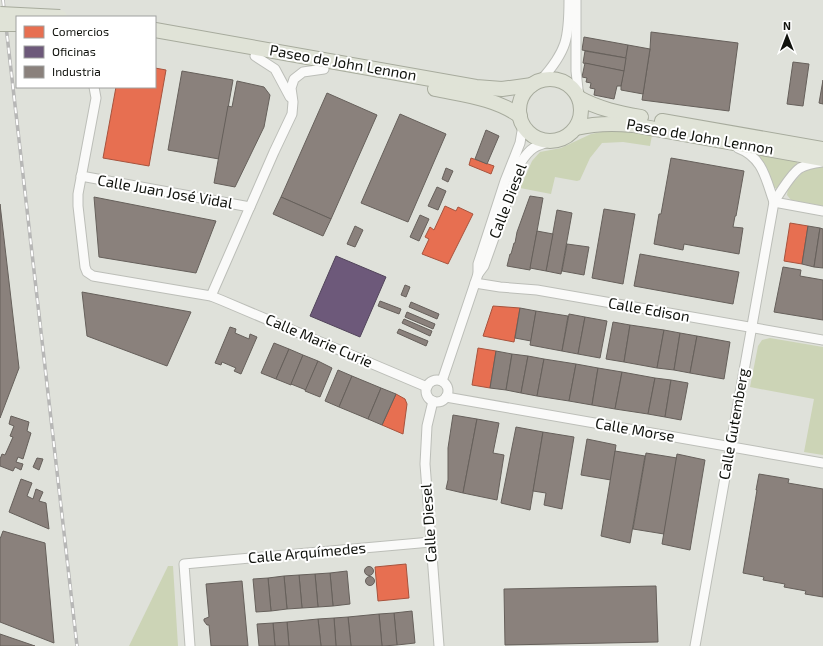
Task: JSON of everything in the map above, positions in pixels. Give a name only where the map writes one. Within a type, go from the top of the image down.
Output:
[{"type":"highway","points":[[0,14],[40,16]]},
{"type":"highway","points":[[0,24],[16,24]]},
{"type":"highway","name":"Paseo de John Lennon","points":[[156,31],[164,38],[480,98],[498,104],[521,121]]},
{"type":"highway","name":"Paseo de John Lennon","points":[[164,38],[476,87],[502,89],[537,83]]},
{"type":"highway","points":[[553,79],[563,82],[575,91],[579,98],[581,116],[576,128],[566,137],[552,141],[538,139],[527,131],[521,121],[521,100],[525,92],[537,83],[553,79]]},
{"type":"highway","name":"Paseo de John Lennon","points":[[579,98],[601,108],[627,115],[823,149]]},
{"type":"highway","name":"Paseo de John Lennon","points":[[576,128],[593,124],[617,123],[823,160]]},
{"type":"street","points":[[537,83],[558,60],[567,38],[569,0]]},
{"type":"street","points":[[576,0],[576,71],[579,98]]},
{"type":"street","points":[[255,56],[275,69],[293,102]]},
{"type":"street","points":[[211,296],[292,114],[293,102],[291,88],[294,79],[304,72],[324,69]]},
{"type":"street","points":[[81,176],[96,98],[94,88]]},
{"type":"street","name":"Calle Diesel","points":[[477,278],[478,264],[505,181],[520,142],[521,121]]},
{"type":"street","name":"Calle Diesel","points":[[442,381],[477,278],[484,266],[521,162],[529,151],[537,146],[552,141]]},
{"type":"street","points":[[722,142],[747,151],[759,163],[765,175],[774,202]]},
{"type":"street","points":[[774,202],[799,168],[823,160]]},
{"type":"street","name":"Calle Juan José Vidal","points":[[81,176],[250,207]]},
{"type":"street","name":"Calle Marie Curie","points":[[81,176],[78,206],[85,267],[93,276],[211,296],[427,387]]},
{"type":"street","points":[[774,202],[823,211]]},
{"type":"street","name":"Calle Gutemberg","points":[[695,646],[774,202]]},
{"type":"street","name":"Calle Edison","points":[[477,278],[500,287],[537,290],[823,340]]},
{"type":"street","points":[[438,380],[442,381],[447,386],[448,394],[440,401],[433,401],[427,396],[427,387],[432,382],[438,380]]},
{"type":"street","name":"Calle Morse","points":[[446,397],[823,463]]},
{"type":"street","name":"Calle Diesel","points":[[433,401],[428,426],[425,458],[439,646]]},
{"type":"street","name":"Calle Arquímedes","points":[[190,646],[184,564],[431,542]]},
{"type":"green space","points":[[606,131],[652,135],[650,146],[623,142],[602,143],[590,158],[580,180],[577,181],[555,177],[551,194],[520,188],[532,161],[540,152],[561,148],[591,134]]},
{"type":"green space","points":[[759,154],[794,160],[798,165],[786,177],[780,187],[774,188],[765,166],[759,157]]},
{"type":"green space","points":[[816,166],[823,167],[823,206],[791,200],[787,195],[788,188],[806,169]]},
{"type":"green space","points":[[770,338],[823,347],[823,455],[804,452],[814,399],[750,387],[758,346],[762,340]]},
{"type":"green space","points":[[168,566],[173,566],[178,646],[129,646]]},
{"type":"building: Comercios","points":[[156,68],[166,70],[149,166],[103,158],[116,88],[156,88]]},
{"type":"building: Comercios","points":[[471,158],[494,166],[491,174],[469,165]]},
{"type":"building: Comercios","points":[[445,206],[456,211],[458,207],[473,214],[448,264],[422,254],[429,239],[425,237],[430,227],[434,230]]},
{"type":"building: Comercios","points":[[790,223],[808,226],[802,264],[784,261]]},
{"type":"building: Comercios","points":[[493,306],[520,308],[514,342],[483,336]]},
{"type":"building: Comercios","points":[[478,348],[496,351],[490,388],[472,385]]},
{"type":"building: Comercios","points":[[396,394],[405,399],[407,404],[403,434],[382,425]]},
{"type":"building: Comercios","points":[[406,564],[409,598],[378,601],[375,567]]},
{"type":"building: Oficinas","points":[[336,256],[386,277],[360,337],[310,316]]},
{"type":"building: Industria","points":[[651,32],[738,43],[729,111],[642,100],[650,49]]},
{"type":"building: Industria","points":[[584,37],[628,45],[626,58],[582,50]]},
{"type":"building: Industria","points":[[628,45],[650,49],[643,94],[621,90]]},
{"type":"building: Industria","points":[[585,51],[626,58],[624,71],[583,63]]},
{"type":"building: Industria","points":[[793,62],[809,64],[803,106],[787,104]]},
{"type":"building: Industria","points":[[585,63],[624,71],[621,86],[617,86],[614,99],[594,95],[595,89],[590,88],[591,83],[586,82],[587,78],[582,77]]},
{"type":"building: Industria","points":[[182,71],[233,80],[219,159],[168,150]]},
{"type":"building: Industria","points":[[823,80],[823,104],[819,103]]},
{"type":"building: Industria","points":[[237,81],[264,87],[270,95],[264,127],[235,187],[214,183],[228,106],[232,107]]},
{"type":"building: Industria","points":[[327,93],[377,115],[331,219],[281,197]]},
{"type":"building: Industria","points":[[400,114],[446,134],[408,222],[361,203]]},
{"type":"building: Industria","points":[[486,130],[499,136],[487,164],[475,159]]},
{"type":"building: Industria","points":[[671,158],[744,171],[733,227],[743,228],[739,254],[684,244],[683,250],[654,244]]},
{"type":"building: Industria","points":[[446,168],[453,171],[448,182],[442,179]]},
{"type":"building: Industria","points":[[437,187],[446,191],[438,210],[428,206]]},
{"type":"building: Industria","points":[[530,196],[543,198],[530,270],[507,266]]},
{"type":"building: Industria","points":[[94,197],[216,221],[196,273],[99,257]]},
{"type":"building: Industria","points":[[281,197],[331,219],[323,236],[273,214]]},
{"type":"building: Industria","points":[[0,204],[19,368],[0,418]]},
{"type":"building: Industria","points":[[604,209],[635,214],[623,284],[592,278]]},
{"type":"building: Industria","points":[[557,210],[572,213],[561,274],[546,271]]},
{"type":"building: Industria","points":[[420,215],[429,219],[419,241],[410,237]]},
{"type":"building: Industria","points":[[355,226],[363,230],[355,247],[347,244]]},
{"type":"building: Industria","points":[[808,226],[820,228],[814,267],[802,264]]},
{"type":"building: Industria","points":[[820,228],[823,229],[823,268],[814,267]]},
{"type":"building: Industria","points":[[537,231],[553,234],[546,271],[530,268]]},
{"type":"building: Industria","points":[[567,244],[589,247],[584,275],[562,271]]},
{"type":"building: Industria","points":[[640,254],[739,272],[733,304],[634,286]]},
{"type":"building: Industria","points":[[783,267],[801,270],[800,276],[823,280],[823,320],[774,312]]},
{"type":"building: Industria","points":[[405,285],[410,287],[406,297],[401,295]]},
{"type":"building: Industria","points":[[82,292],[191,312],[167,366],[87,336]]},
{"type":"building: Industria","points":[[380,301],[401,309],[399,314],[378,306]]},
{"type":"building: Industria","points":[[411,302],[439,314],[437,319],[409,307]]},
{"type":"building: Industria","points":[[520,308],[536,311],[531,341],[515,338]]},
{"type":"building: Industria","points":[[536,311],[568,316],[562,351],[530,345]]},
{"type":"building: Industria","points":[[407,312],[435,324],[433,329],[405,317]]},
{"type":"building: Industria","points":[[569,314],[585,317],[578,354],[562,351]]},
{"type":"building: Industria","points":[[585,317],[607,321],[600,358],[578,354]]},
{"type":"building: Industria","points":[[404,319],[432,331],[430,336],[402,323]]},
{"type":"building: Industria","points":[[613,322],[630,325],[624,362],[606,359]]},
{"type":"building: Industria","points":[[630,325],[664,330],[657,368],[624,362]]},
{"type":"building: Industria","points":[[230,327],[236,329],[235,333],[249,339],[250,334],[257,337],[241,374],[234,371],[236,368],[222,362],[221,365],[215,363]]},
{"type":"building: Industria","points":[[399,329],[428,341],[426,346],[397,333]]},
{"type":"building: Industria","points":[[664,330],[680,333],[674,370],[657,368]]},
{"type":"building: Industria","points":[[680,333],[697,336],[690,373],[674,370]]},
{"type":"building: Industria","points":[[697,336],[730,342],[724,379],[690,373]]},
{"type":"building: Industria","points":[[274,343],[289,349],[276,379],[261,373]]},
{"type":"building: Industria","points":[[289,349],[303,355],[291,385],[276,379]]},
{"type":"building: Industria","points":[[496,351],[512,354],[506,390],[490,388]]},
{"type":"building: Industria","points":[[512,354],[528,356],[521,393],[506,390]]},
{"type":"building: Industria","points":[[303,355],[318,361],[306,390],[291,384]]},
{"type":"building: Industria","points":[[528,356],[544,359],[537,396],[521,393]]},
{"type":"building: Industria","points":[[544,359],[576,364],[569,401],[537,396]]},
{"type":"building: Industria","points":[[318,361],[332,368],[320,397],[305,391]]},
{"type":"building: Industria","points":[[576,364],[598,368],[592,405],[569,401]]},
{"type":"building: Industria","points":[[598,368],[622,372],[615,409],[592,405]]},
{"type":"building: Industria","points":[[338,370],[352,376],[339,407],[325,401]]},
{"type":"building: Industria","points":[[622,372],[655,378],[648,414],[615,409]]},
{"type":"building: Industria","points":[[352,376],[381,388],[368,419],[339,407]]},
{"type":"building: Industria","points":[[655,378],[671,380],[665,417],[648,414]]},
{"type":"building: Industria","points":[[671,380],[688,383],[681,420],[665,417]]},
{"type":"building: Industria","points":[[381,388],[396,394],[382,425],[368,419]]},
{"type":"building: Industria","points":[[453,415],[477,419],[463,493],[446,489],[448,480],[448,448]]},
{"type":"building: Industria","points":[[11,416],[29,422],[27,431],[31,433],[23,459],[18,457],[16,462],[23,464],[21,470],[15,467],[13,471],[0,466],[2,454],[5,455],[13,437],[10,436],[14,426],[9,424]]},
{"type":"building: Industria","points":[[477,419],[499,423],[493,453],[504,455],[497,500],[463,493]]},
{"type":"building: Industria","points":[[516,427],[543,432],[530,510],[501,503]]},
{"type":"building: Industria","points":[[543,432],[574,437],[562,509],[544,505],[546,493],[533,491]]},
{"type":"building: Industria","points":[[587,439],[616,445],[611,480],[581,475]]},
{"type":"building: Industria","points":[[615,451],[645,456],[630,543],[601,536]]},
{"type":"building: Industria","points":[[646,453],[677,458],[664,534],[633,529]]},
{"type":"building: Industria","points":[[677,454],[705,460],[690,550],[662,544]]},
{"type":"building: Industria","points":[[37,458],[43,459],[39,470],[33,467]]},
{"type":"building: Industria","points":[[759,474],[789,479],[788,483],[823,489],[823,597],[805,594],[806,591],[784,587],[785,584],[763,580],[764,577],[743,573]]},
{"type":"building: Industria","points":[[21,479],[32,483],[27,496],[33,499],[36,489],[43,492],[39,501],[46,503],[49,529],[9,512]]},
{"type":"building: Industria","points":[[3,531],[45,543],[54,643],[0,622],[0,539]]},
{"type":"building: Industria","points":[[369,566],[374,571],[369,576],[364,571]]},
{"type":"building: Industria","points":[[347,571],[350,604],[333,606],[330,573]]},
{"type":"building: Industria","points":[[330,573],[333,606],[318,607],[315,574]]},
{"type":"building: Industria","points":[[315,574],[318,607],[302,608],[299,575]]},
{"type":"building: Industria","points":[[299,575],[302,608],[287,609],[284,576]]},
{"type":"building: Industria","points":[[284,576],[287,609],[271,611],[268,578]]},
{"type":"building: Industria","points":[[368,577],[372,577],[374,581],[372,585],[368,585],[366,583],[366,579]]},
{"type":"building: Industria","points":[[268,578],[271,611],[256,612],[253,579]]},
{"type":"building: Industria","points":[[242,581],[248,646],[211,646],[209,625],[207,625],[204,621],[204,619],[209,617],[206,584]]},
{"type":"building: Industria","points":[[656,586],[658,642],[505,645],[504,589]]},
{"type":"building: Industria","points":[[412,611],[415,643],[397,645],[394,613]]},
{"type":"building: Industria","points":[[394,613],[397,645],[382,646],[379,614]]},
{"type":"building: Industria","points":[[379,614],[382,646],[351,646],[348,617]]},
{"type":"building: Industria","points":[[348,617],[351,646],[336,646],[334,618]]},
{"type":"building: Industria","points":[[334,618],[336,646],[321,646],[318,619]]},
{"type":"building: Industria","points":[[318,619],[321,646],[289,646],[287,622]]},
{"type":"building: Industria","points":[[287,622],[289,646],[275,646],[273,623]]},
{"type":"building: Industria","points":[[273,623],[275,646],[259,646],[257,624]]},
{"type":"building: Industria","points":[[0,634],[35,646],[0,646]]},
{"type":"railway","points":[[3,0],[77,646]]}]
